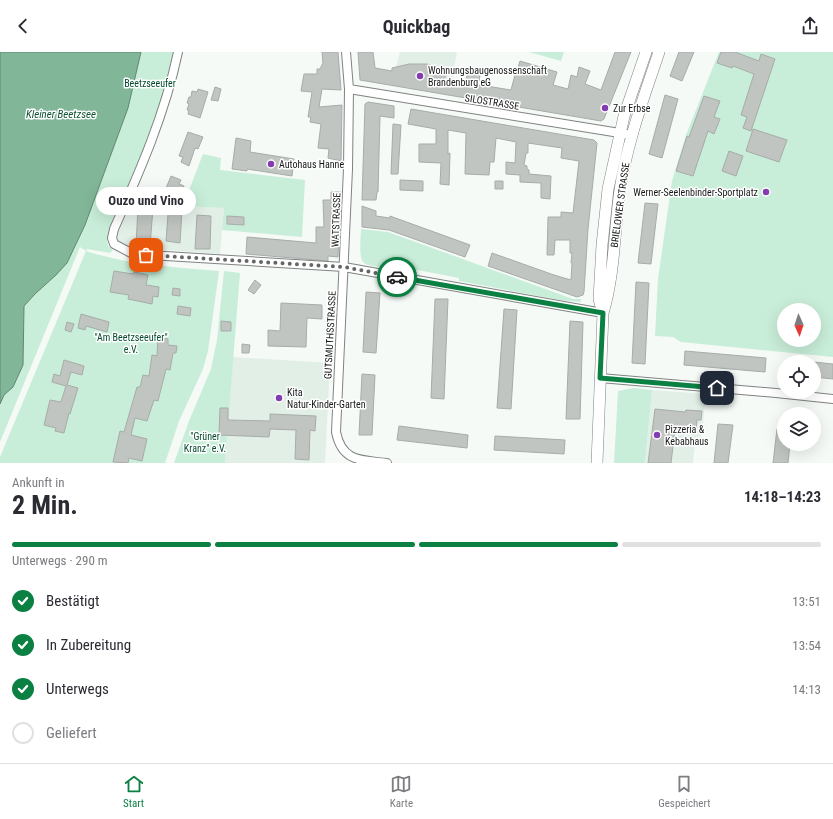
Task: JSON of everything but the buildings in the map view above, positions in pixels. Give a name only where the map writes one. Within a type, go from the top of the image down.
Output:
[{"type":"main road","name":"BRIELOWER STRASSE","points":[[603,313],[599,299],[602,245],[610,182],[624,116],[646,52]]},
{"type":"main road","name":"BRIELOWER STRASSE","points":[[597,463],[603,313],[609,294],[622,177],[644,94],[659,52]]},
{"type":"street","points":[[178,52],[169,91],[149,147],[114,228],[112,238],[114,244],[133,254],[344,267],[603,313]]},
{"type":"street","name":"WATSTRASSE","points":[[344,267],[348,169],[349,89],[346,52]]},
{"type":"street","name":"SILOSTRASSE","points":[[349,89],[632,136]]},
{"type":"street","name":"GUTSMUTHSSTRASSE","points":[[344,267],[335,422],[336,436],[340,447],[345,453],[354,458],[387,463]]},
{"type":"street","points":[[600,378],[833,399]]},
{"type":"shaded area","points":[[400,52],[457,52],[449,95],[395,71]]},
{"type":"shaded area","points":[[131,202],[224,208],[220,254],[127,247],[119,243],[116,240],[116,234]]},
{"type":"shaded area","name":"Kita Natur-Kinder-Garten","points":[[233,357],[330,363],[325,463],[225,463]]},
{"type":"shaded area","points":[[652,390],[706,394],[702,434],[695,441],[693,463],[645,463]]},
{"type":"green space","name":"Beetzseeufer","points":[[141,52],[173,52],[164,91],[145,145],[107,238],[108,246],[113,250],[110,253],[87,249],[86,251],[80,247],[0,442],[0,404],[4,395],[13,387],[23,365],[24,306],[67,263],[85,225],[128,108]]},
{"type":"green space","points":[[529,52],[564,52],[561,61]]},
{"type":"green space","name":"Werner-Seelenbinder-Sportplatz","points":[[719,52],[833,52],[833,357],[681,342],[673,337],[655,336],[658,279],[672,181],[686,135]]},
{"type":"green space","points":[[203,154],[221,158],[220,170],[305,180],[302,237],[222,230],[224,208],[183,206]]},
{"type":"green space","points":[[361,229],[388,232],[573,299],[581,299],[581,302],[560,300],[459,281],[459,278],[382,263],[380,267],[367,265],[361,257]]},
{"type":"green space","name":"\"Am Beetzseeufer\" e.V.","points":[[86,251],[102,256],[168,267],[219,271],[208,351],[203,369],[179,421],[165,463],[0,463],[0,457]]},
{"type":"green space","name":"\"Grüner Kranz\" e.V.","points":[[224,271],[240,273],[225,463],[174,463],[189,421],[211,369],[217,340]]},
{"type":"green space","points":[[633,388],[652,390],[645,463],[614,463],[618,391]]},
{"type":"water","name":"Kleiner Beetzsee","points":[[0,52],[141,52],[128,108],[85,225],[67,263],[24,306],[23,365],[13,387],[4,395],[0,404]]},
{"type":"way so far","points":[[146,255],[344,267],[397,277]]},
{"type":"place","name":"Wohnungsbaugenossenschaft Brandenburg eG","points":[[420,76]]},
{"type":"place","name":"Zur Erbse","points":[[605,108]]},
{"type":"place","name":"Autohaus Hanne","points":[[271,164]]},
{"type":"place","name":"Werner-Seelenbinder-Sportplatz","points":[[766,192]]},
{"type":"place","name":"Ouzo und Vino","points":[[146,255]]},
{"type":"place","name":"Kita Natur-Kinder-Garten","points":[[279,398]]},
{"type":"place","name":"Pizzeria & Kebabhaus","points":[[657,435]]},
{"type":"route","points":[[397,277],[603,313],[600,378],[717,388]]}]
